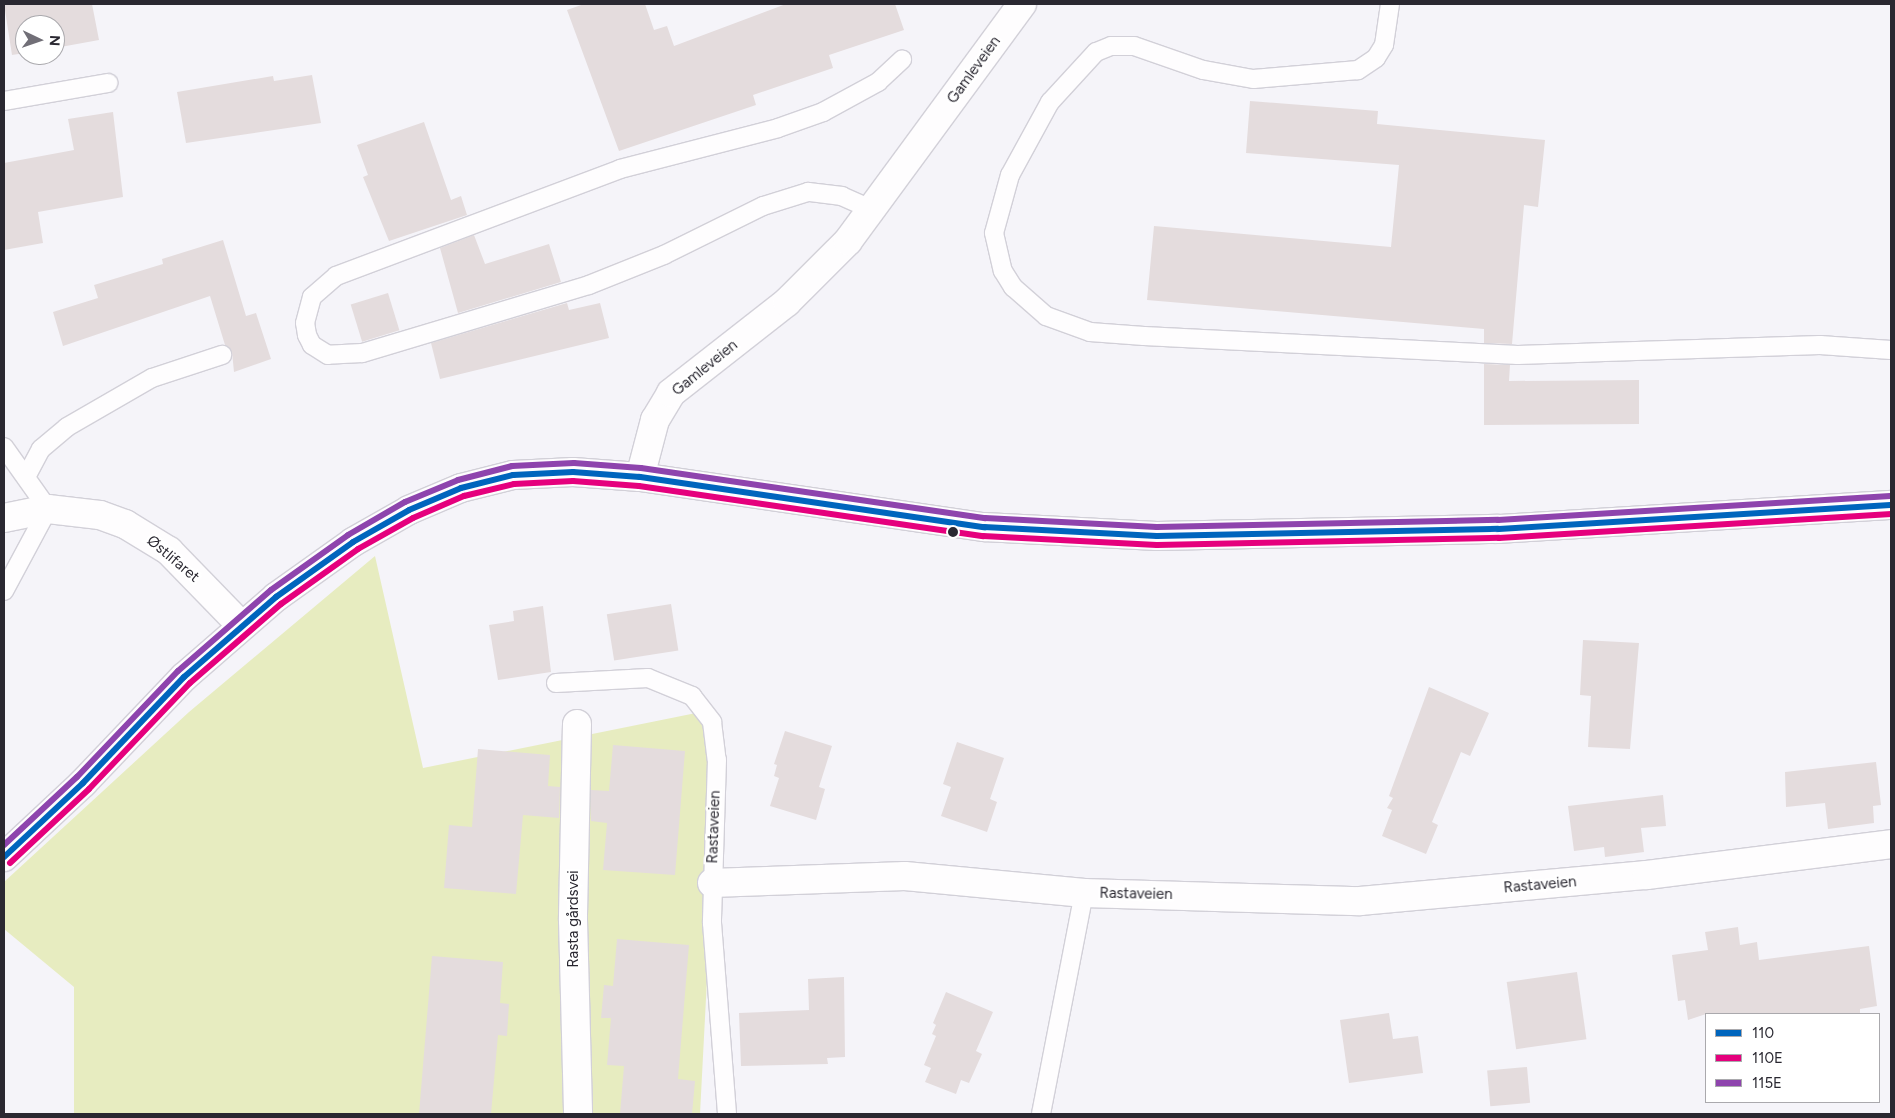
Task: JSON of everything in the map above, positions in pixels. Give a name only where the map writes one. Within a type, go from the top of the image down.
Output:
[{"type":"street","name":"Gamleveien","points":[[640,477],[655,420],[671,393],[787,302],[873,210],[1022,4]]},
{"type":"street","points":[[4,857],[240,624],[353,542],[409,510],[461,488],[541,472],[640,477],[984,528],[1157,536],[1498,529],[1891,505]]},
{"type":"street","name":"Østlifaret","points":[[4,518],[48,509],[100,515],[149,537],[186,566],[240,624]]},
{"type":"street","name":"Rasta gårdsvei","points":[[577,724],[573,920],[578,1114]]},
{"type":"street","name":"Rastaveien","points":[[712,883],[905,876],[1084,893],[1360,901],[1647,875],[1891,844]]},
{"type":"lane","points":[[1390,4],[1384,45],[1376,58],[1358,70],[1253,79],[1203,70],[1134,46],[1111,46],[1096,52],[1050,102],[1010,175],[994,233],[1003,270],[1013,287],[1046,316],[1090,332],[1144,336],[1518,354],[1820,345],[1891,350]]},
{"type":"lane","points":[[873,210],[842,196],[808,192],[763,206],[664,255],[589,285],[362,353],[328,355],[312,345],[307,335],[305,323],[312,297],[336,276],[611,172],[702,145],[778,128],[823,112],[878,82],[902,60]]},
{"type":"lane","points":[[4,101],[108,83]]},
{"type":"lane","points":[[26,477],[41,449],[67,427],[152,378],[222,355]]},
{"type":"lane","points":[[4,447],[48,509],[4,591]]},
{"type":"lane","name":"Rastaveien","points":[[556,683],[648,678],[692,696],[704,709],[717,741],[712,883]]},
{"type":"lane","points":[[712,883],[727,1114]]},
{"type":"lane","points":[[1042,1114],[1084,893]]},
{"type":"green space","points":[[375,556],[423,768],[706,711],[712,883],[700,1114],[74,1114],[74,987],[4,929],[4,882],[189,712]]},
{"type":"building","points":[[4,4],[92,4],[99,40],[65,46],[65,15],[15,15],[15,55],[12,55]]},
{"type":"building","points":[[584,4],[645,4],[654,30],[667,26],[674,46],[786,4],[895,4],[904,30],[829,55],[833,68],[753,95],[756,105],[619,151],[567,10]]},
{"type":"building","points":[[312,75],[321,123],[186,143],[177,92],[273,76],[274,81]]},
{"type":"building","points":[[1250,101],[1378,111],[1377,124],[1545,140],[1538,207],[1524,205],[1512,344],[1484,343],[1484,329],[1147,300],[1154,226],[1391,247],[1399,165],[1246,153]]},
{"type":"building","points":[[113,112],[123,197],[38,212],[43,243],[4,250],[4,163],[74,150],[68,119]]},
{"type":"building","points":[[424,122],[451,200],[461,196],[467,215],[389,241],[363,177],[368,175],[357,145]]},
{"type":"building","points":[[474,235],[485,264],[549,244],[561,282],[458,313],[440,248]]},
{"type":"building","points":[[223,240],[246,316],[256,313],[271,359],[234,372],[232,352],[225,345],[210,296],[63,346],[53,312],[98,298],[94,285],[163,264],[162,259]]},
{"type":"building","points":[[388,293],[399,330],[362,342],[351,304]]},
{"type":"building","points":[[567,303],[569,310],[600,303],[609,338],[440,379],[431,343]]},
{"type":"building","points":[[1484,364],[1510,365],[1509,381],[1639,380],[1639,424],[1484,425]]},
{"type":"building","points":[[671,604],[678,650],[614,661],[607,614]]},
{"type":"building","points":[[543,606],[551,672],[498,680],[489,625],[514,621],[513,611]]},
{"type":"building","points":[[1583,640],[1639,643],[1630,749],[1588,747],[1591,696],[1580,695]]},
{"type":"building","points":[[1429,687],[1489,713],[1470,756],[1461,752],[1432,822],[1438,825],[1426,854],[1382,836],[1392,810],[1387,808],[1393,798],[1389,796]]},
{"type":"building","points":[[785,731],[832,746],[819,787],[825,789],[816,820],[770,806],[779,778],[774,776],[777,765],[774,764]]},
{"type":"building","points":[[957,742],[1004,758],[990,799],[997,802],[987,832],[941,816],[951,787],[943,784]]},
{"type":"building","points":[[613,745],[685,751],[675,875],[603,870],[607,823],[591,821],[591,790],[609,791]]},
{"type":"building","points":[[478,749],[550,755],[548,786],[560,787],[559,818],[523,815],[516,894],[444,888],[449,825],[472,827]]},
{"type":"building","points":[[1876,762],[1881,805],[1873,806],[1874,823],[1828,829],[1825,803],[1786,807],[1785,772]]},
{"type":"building","points":[[1663,795],[1666,826],[1641,828],[1644,852],[1605,857],[1604,847],[1574,851],[1568,806]]},
{"type":"building","points":[[1738,927],[1740,945],[1757,942],[1759,960],[1869,946],[1877,1006],[1860,1009],[1860,1013],[1705,1013],[1688,1020],[1685,1000],[1678,1001],[1672,955],[1708,950],[1705,932]]},
{"type":"building","points":[[617,939],[689,945],[678,1079],[695,1081],[692,1114],[620,1114],[624,1066],[607,1065],[611,1018],[601,1018],[604,985],[613,986]]},
{"type":"building","points":[[432,956],[503,962],[500,1003],[509,1004],[507,1036],[498,1035],[491,1114],[419,1114]]},
{"type":"building","points":[[1577,972],[1586,1039],[1516,1049],[1507,982]]},
{"type":"building","points":[[844,977],[845,1057],[827,1058],[828,1064],[741,1066],[739,1013],[809,1010],[808,979]]},
{"type":"building","points":[[946,992],[993,1012],[976,1051],[982,1054],[969,1083],[961,1080],[956,1094],[925,1082],[931,1068],[924,1065],[936,1036],[932,1034],[936,1025],[933,1023]]},
{"type":"building","points":[[1389,1013],[1393,1039],[1418,1036],[1423,1073],[1349,1083],[1340,1020]]},
{"type":"building","points":[[1527,1067],[1530,1103],[1490,1106],[1487,1070]]},
{"type":"transit line","name":"115E","points":[[4,845],[77,777],[178,671],[271,590],[348,535],[405,502],[458,480],[512,466],[574,463],[641,468],[985,518],[1157,527],[1498,520],[1890,496]]},
{"type":"transit line","name":"110","points":[[4,857],[83,783],[184,677],[276,597],[353,542],[409,510],[461,488],[513,475],[573,472],[640,477],[984,527],[1157,536],[1498,529],[1891,505]]},
{"type":"transit line","name":"110E","points":[[10,863],[89,789],[190,683],[281,604],[358,549],[413,518],[464,496],[514,484],[573,481],[639,486],[983,536],[1157,545],[1499,538],[1891,514]]}]
